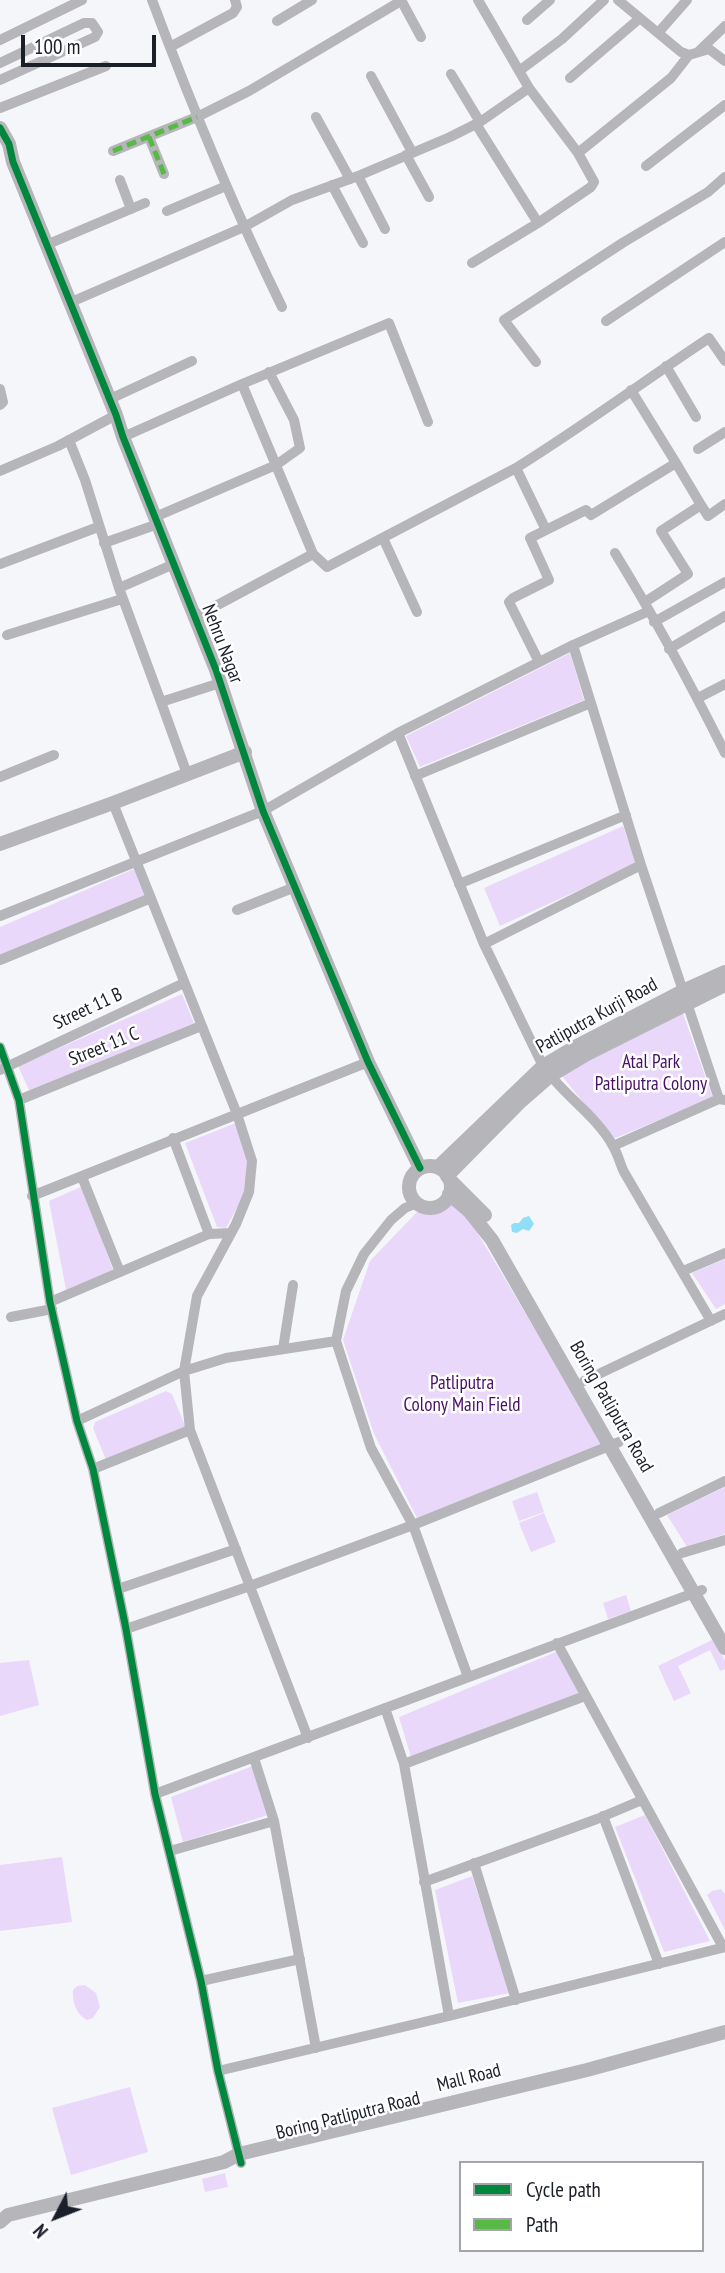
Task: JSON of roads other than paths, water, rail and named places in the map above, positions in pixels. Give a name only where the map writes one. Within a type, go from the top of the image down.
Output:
[{"type":"street","points":[[0,40],[82,0]]},
{"type":"street","points":[[152,0],[243,227],[282,307]]},
{"type":"street","points":[[170,47],[235,11],[237,7],[234,0]]},
{"type":"street","points":[[277,22],[313,0]]},
{"type":"street","points":[[471,263],[593,186],[593,179],[578,153],[529,88],[478,0]]},
{"type":"street","points":[[527,20],[550,0]]},
{"type":"street","points":[[519,71],[562,39],[604,0]]},
{"type":"street","points":[[618,0],[631,4],[640,18],[681,52],[694,53],[709,49],[725,61]]},
{"type":"street","points":[[658,33],[687,0]]},
{"type":"street","points":[[113,151],[197,117],[249,91],[401,1],[421,37]]},
{"type":"street","points":[[570,78],[640,18]]},
{"type":"street","points":[[0,63],[84,23],[92,23],[98,32],[95,37],[0,80]]},
{"type":"street","points":[[578,153],[671,78],[725,26]]},
{"type":"street","points":[[0,108],[106,66]]},
{"type":"street","points":[[451,74],[538,223]]},
{"type":"street","points":[[371,76],[429,197]]},
{"type":"street","points":[[69,303],[243,227],[292,200],[450,137],[478,123],[529,88]]},
{"type":"street","points":[[646,166],[725,105]]},
{"type":"street","points":[[316,117],[385,229]]},
{"type":"street","name":"Nehru Nagar","points":[[0,128],[195,617],[245,751],[262,811],[368,1062],[420,1168]]},
{"type":"street","points":[[149,137],[164,174]]},
{"type":"street","points":[[536,362],[504,320],[624,242],[708,192],[725,177]]},
{"type":"street","points":[[120,180],[131,209]]},
{"type":"street","points":[[332,185],[363,243]]},
{"type":"street","points":[[167,211],[226,186]]},
{"type":"street","points":[[47,245],[145,203]]},
{"type":"street","points":[[606,321],[725,242]]},
{"type":"street","points":[[123,437],[269,372],[389,323],[428,422]]},
{"type":"street","points":[[242,384],[313,554],[327,567],[516,468],[562,440],[709,338],[725,361]]},
{"type":"street","points":[[110,399],[192,361]]},
{"type":"street","points":[[666,366],[696,417]]},
{"type":"street","points":[[104,543],[276,465],[300,448],[294,420],[269,372]]},
{"type":"street","points":[[0,389],[3,402],[0,405]]},
{"type":"street","points":[[631,390],[708,516],[725,504]]},
{"type":"street","points":[[0,471],[116,415]]},
{"type":"street","points":[[698,449],[725,432]]},
{"type":"street","points":[[69,440],[85,480],[122,599],[187,774]]},
{"type":"street","points":[[539,662],[509,602],[549,580],[530,538],[586,510],[591,515],[676,463]]},
{"type":"street","points":[[516,468],[546,530]]},
{"type":"street","points":[[0,916],[262,811],[398,733],[647,607],[688,574],[661,531],[701,505]]},
{"type":"street","points":[[0,564],[98,527]]},
{"type":"street","points":[[383,538],[417,612]]},
{"type":"street","points":[[615,553],[698,698],[725,753]]},
{"type":"street","points":[[195,617],[313,554]]},
{"type":"street","points":[[119,588],[174,564]]},
{"type":"street","points":[[654,622],[725,582]]},
{"type":"street","points":[[7,635],[122,599]]},
{"type":"street","points":[[669,649],[725,615]]},
{"type":"street","points":[[573,645],[641,865],[722,1100],[613,1146]]},
{"type":"street","points":[[161,702],[220,683]]},
{"type":"street","points":[[698,698],[725,684]]},
{"type":"street","points":[[415,776],[591,703]]},
{"type":"street","points":[[398,733],[484,944],[546,1071],[598,1126],[613,1146],[624,1172],[711,1321]]},
{"type":"street","points":[[0,844],[245,751]]},
{"type":"street","points":[[0,777],[54,755]]},
{"type":"street","points":[[113,803],[237,1114],[252,1161],[249,1192],[231,1233],[197,1296],[184,1371],[190,1430],[308,1738]]},
{"type":"street","points":[[459,884],[626,816]]},
{"type":"street","points":[[484,944],[641,865]]},
{"type":"street","points":[[237,910],[295,887]]},
{"type":"street","points":[[0,960],[151,898]]},
{"type":"street","name":"Patliputra Kurji Road","points":[[446,1179],[546,1071],[575,1047],[685,997],[725,972]]},
{"type":"street","name":"Street 11 B","points":[[3,1068],[184,983]]},
{"type":"street","name":"Patliputra Kurji Road","points":[[685,997],[725,985]]},
{"type":"street","name":"Street 11 C","points":[[19,1100],[201,1026]]},
{"type":"street","points":[[0,1047],[3,1068],[19,1100],[51,1306],[77,1421],[93,1469],[126,1629],[155,1794],[201,1981],[218,2071],[240,2159]]},
{"type":"street","points":[[32,1196],[368,1062]]},
{"type":"street","points":[[173,1138],[209,1234]]},
{"type":"street","points":[[429,1166],[446,1179],[439,1206],[424,1207],[412,1198],[410,1178],[420,1168],[429,1166]]},
{"type":"street","points":[[82,1177],[120,1272]]},
{"type":"street","name":"Boring Patliputra Road","points":[[446,1179],[485,1216],[698,1592],[725,1631]]},
{"type":"street","points":[[417,1203],[405,1208],[391,1220],[365,1254],[346,1291],[335,1341],[371,1448],[413,1525],[468,1677]]},
{"type":"street","points":[[12,1317],[51,1306],[120,1272],[209,1234],[231,1233]]},
{"type":"street","points":[[683,1271],[725,1253]]},
{"type":"street","points":[[283,1349],[293,1285]]},
{"type":"street","name":"Boring Patliputra Road","points":[[532,1300],[584,1381],[615,1444],[682,1553],[725,1648]]},
{"type":"street","points":[[584,1381],[725,1314]]},
{"type":"street","points":[[77,1421],[184,1371],[226,1358],[335,1341]]},
{"type":"street","points":[[93,1469],[190,1430]]},
{"type":"street","points":[[126,1629],[413,1525],[615,1444]]},
{"type":"street","points":[[659,1513],[725,1481]]},
{"type":"street","points":[[682,1553],[725,1540]]},
{"type":"street","points":[[118,1589],[236,1549]]},
{"type":"street","points":[[155,1794],[698,1592]]},
{"type":"street","points":[[218,2071],[449,2017],[724,1947],[557,1643]]},
{"type":"street","points":[[404,1764],[585,1696]]},
{"type":"street","points":[[386,1708],[404,1764],[449,2017]]},
{"type":"street","points":[[254,1758],[274,1821],[316,2048]]},
{"type":"street","points":[[424,1882],[642,1800]]},
{"type":"street","points":[[603,1816],[659,1964]]},
{"type":"street","points":[[170,1851],[274,1821]]},
{"type":"street","points":[[474,1863],[516,2000]]},
{"type":"street","points":[[201,1981],[300,1959]]},
{"type":"street","name":"Mall Road","points":[[3,2217],[588,2074],[695,2045],[725,2032]]},
{"type":"street","points":[[695,2045],[725,2042]]},
{"type":"water","points":[[529,1216],[534,1224],[529,1231],[523,1229],[517,1233],[512,1232],[511,1225]]},
{"type":"park label","name":"Atal Park Patliputra Colony","points":[[651,1074]]},
{"type":"park label","name":"Patliputra Colony Main Field","points":[[462,1395]]}]
